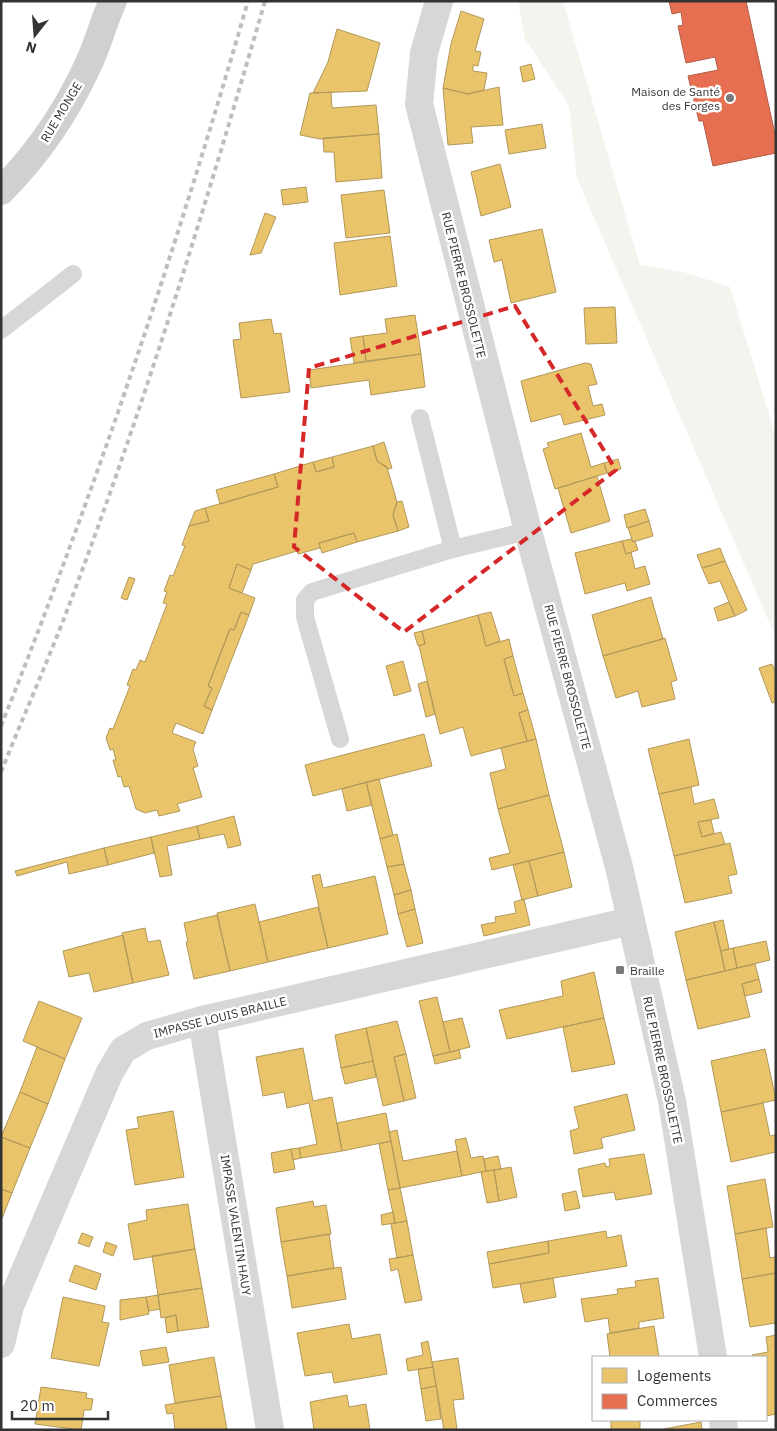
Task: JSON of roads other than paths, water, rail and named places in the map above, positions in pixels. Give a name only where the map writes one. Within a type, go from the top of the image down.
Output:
[{"type":"street","name":"RUE PIERRE BROSSOLETTE","points":[[439,1],[424,53],[419,104],[528,531],[616,857],[672,1101],[713,1356]]},
{"type":"street","name":"RUE MONGE","points":[[1,191],[44,143],[66,109],[89,63],[106,8]]},
{"type":"street","name":"IMPASSE LOUIS BRAILLE","points":[[1,1344],[10,1306],[109,1074],[123,1050],[147,1036],[202,1020],[631,921]]},
{"type":"street","name":"IMPASSE VALENTIN HAUY","points":[[202,1020],[270,1430]]},
{"type":"lane","points":[[1,330],[73,274]]},
{"type":"lane","points":[[420,418],[453,550]]},
{"type":"lane","points":[[340,739],[305,617],[305,600],[312,592],[453,550],[528,531]]},
{"type":"railway","points":[[1,726],[70,547],[134,367],[193,185],[248,1]]},
{"type":"railway","points":[[1,772],[68,608],[148,383],[197,230],[265,1]]},
{"type":"place","name":"Maison de Santé des Forges","points":[[730,98]]},
{"type":"place","name":"Braille","points":[[620,970]]}]
